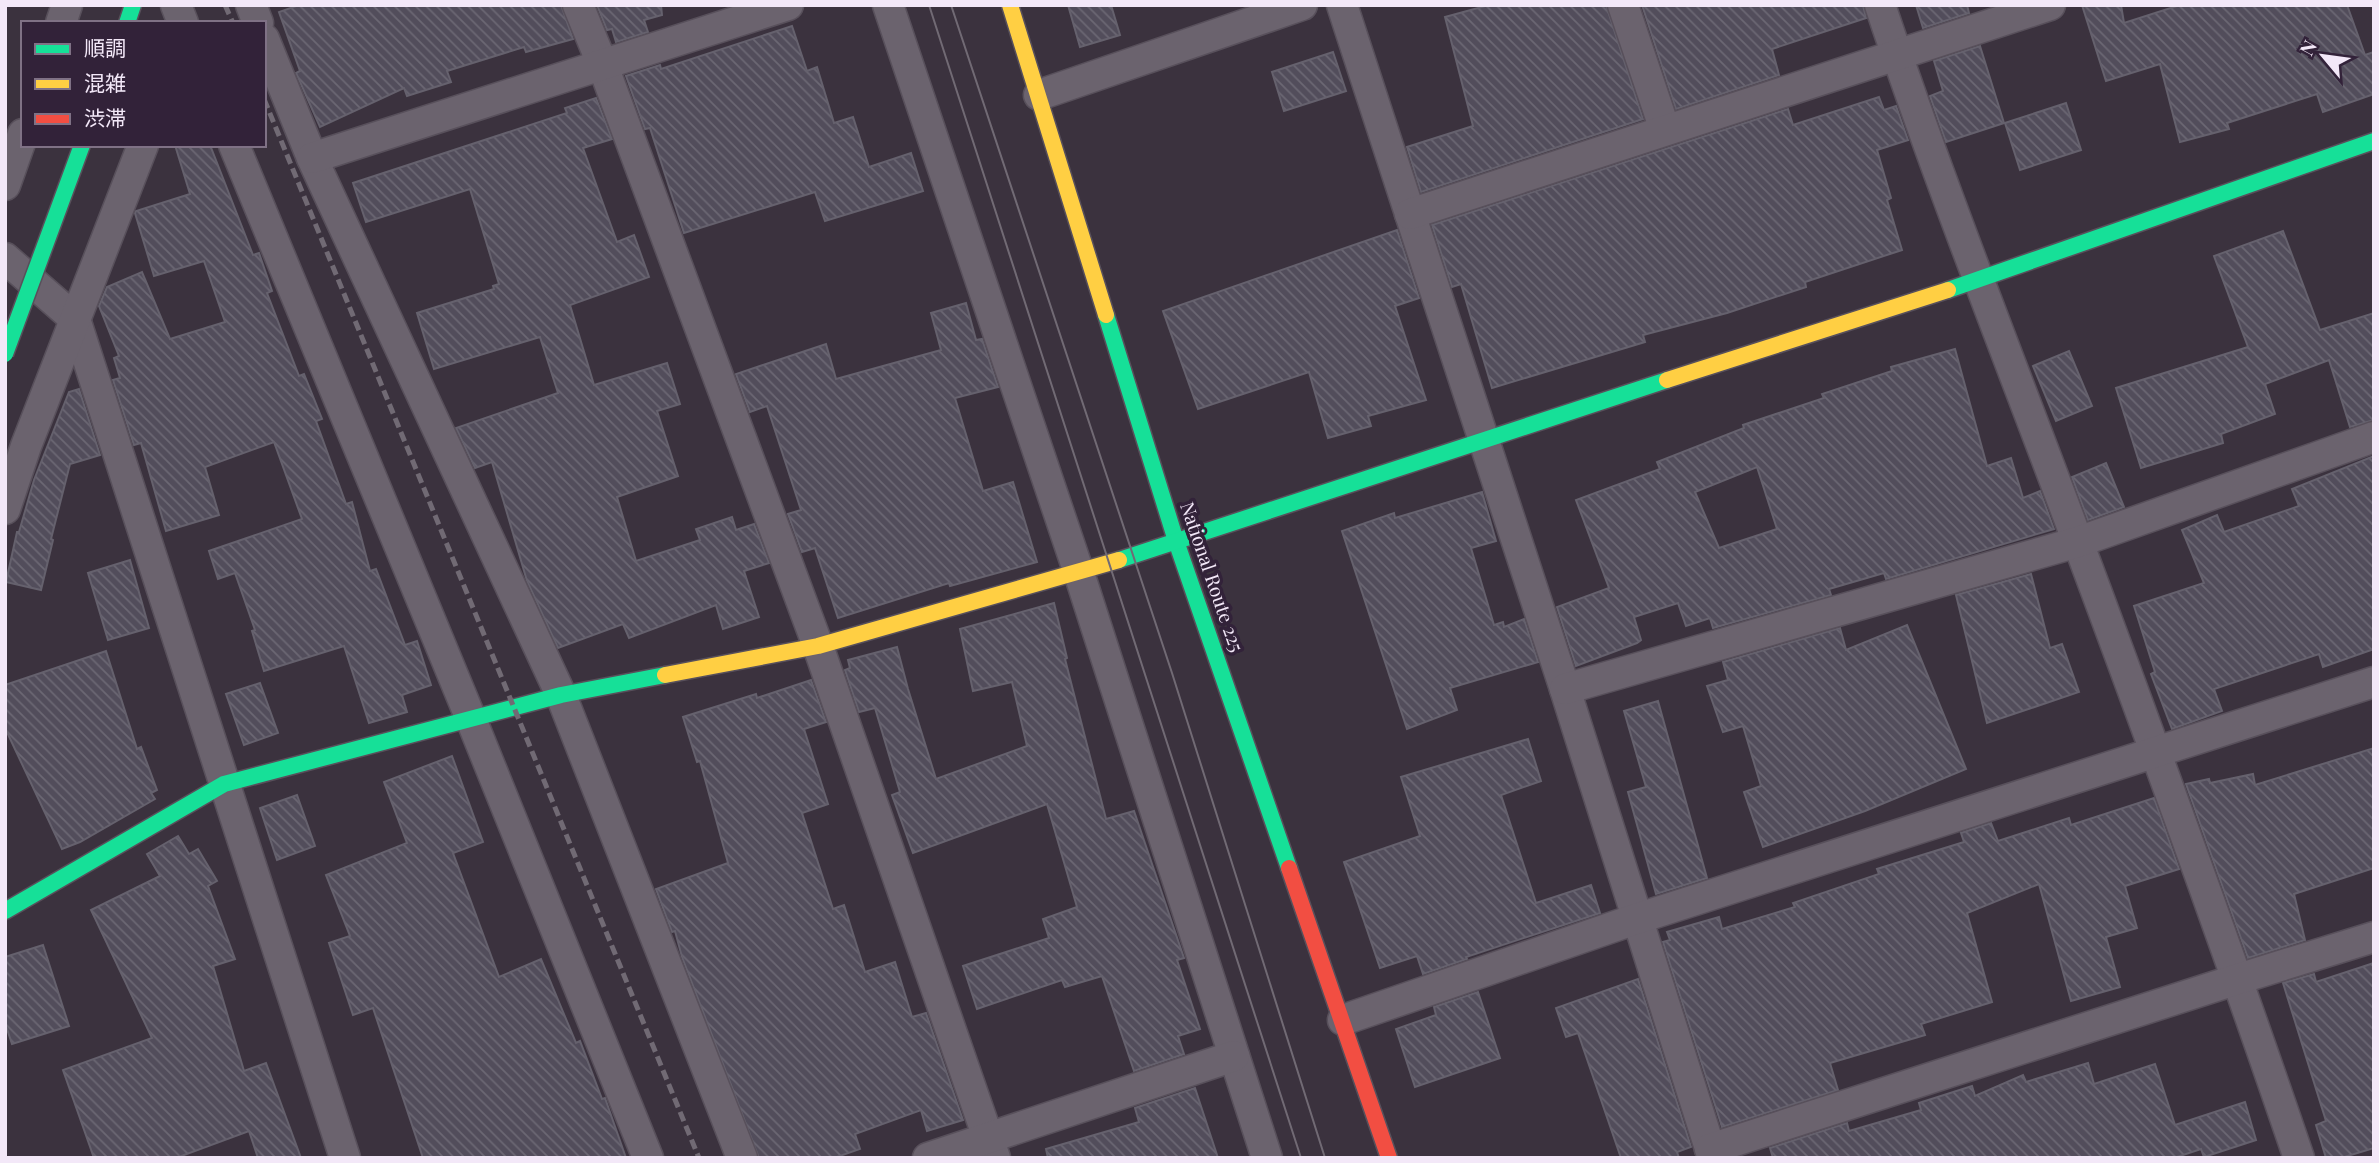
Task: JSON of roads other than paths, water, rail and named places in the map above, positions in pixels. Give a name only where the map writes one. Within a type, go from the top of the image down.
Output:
[{"type":"main road","name":"National Route 225","points":[[1010,5],[1176,541],[1389,1158]]},
{"type":"main road","points":[[5,911],[224,784],[561,695],[818,646],[1079,573],[1482,439],[1978,280],[2374,141]]},
{"type":"main road","points":[[5,354],[81,147]]},
{"type":"street","points":[[578,5],[818,646],[991,1147]]},
{"type":"street","points":[[312,158],[788,5]]},
{"type":"street","points":[[888,5],[1079,573],[1267,1158]]},
{"type":"street","points":[[1039,95],[1301,5]]},
{"type":"street","points":[[1342,5],[1565,689],[1712,1154],[2238,979],[2374,937]]},
{"type":"street","points":[[1623,5],[1665,130]]},
{"type":"street","points":[[1880,5],[1978,280],[2078,542],[2238,979],[2299,1158]]},
{"type":"street","points":[[1410,214],[2050,5]]},
{"type":"street","points":[[266,44],[312,158],[561,695],[742,1158]]},
{"type":"street","points":[[5,185],[21,140]]},
{"type":"street","points":[[5,509],[26,446],[142,147]]},
{"type":"street","points":[[235,147],[471,719],[648,1158]]},
{"type":"street","points":[[5,258],[75,319],[345,1158]]},
{"type":"street","points":[[1565,689],[2078,542],[2374,437]]},
{"type":"street","points":[[1343,1020],[1636,919],[2374,682]]},
{"type":"street","points":[[928,1158],[991,1147],[1234,1056]]},
{"type":"tram line","points":[[929,5],[1301,1158]]},
{"type":"tram line","points":[[951,5],[1172,673],[1325,1158]]},
{"type":"railway","points":[[225,5],[232,21]]},
{"type":"railway","points":[[266,104],[699,1158]]}]
